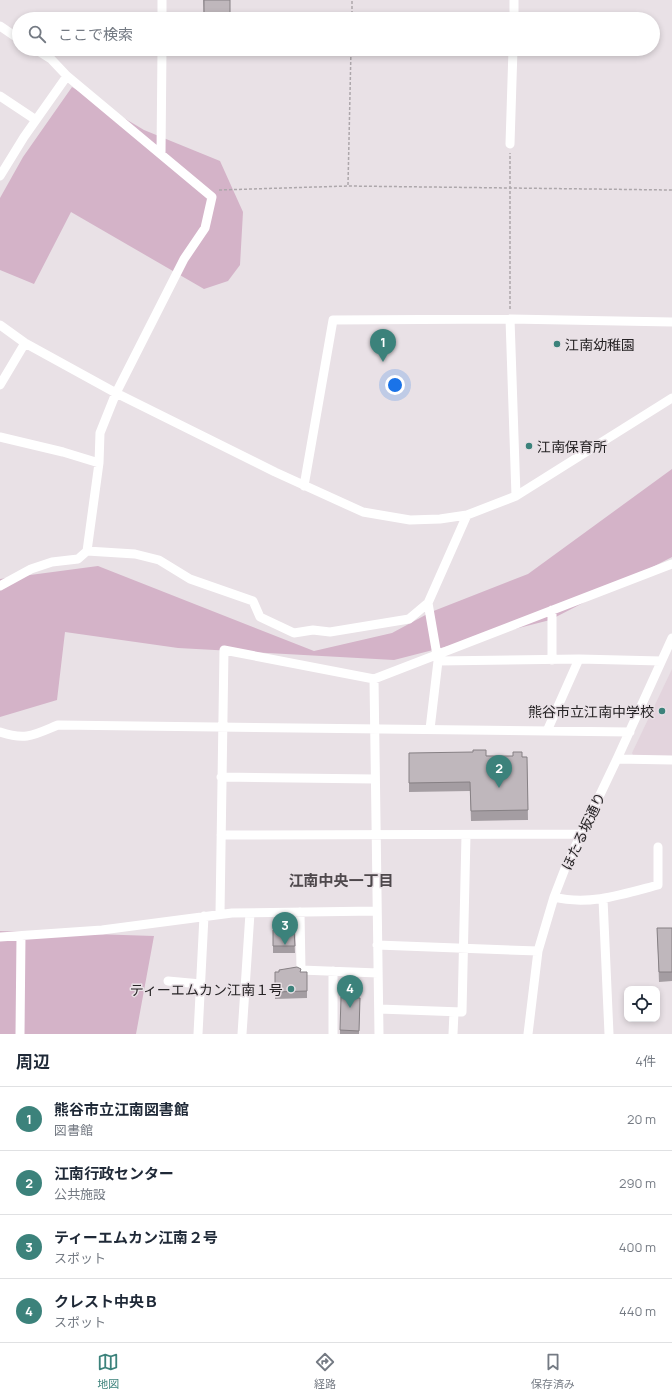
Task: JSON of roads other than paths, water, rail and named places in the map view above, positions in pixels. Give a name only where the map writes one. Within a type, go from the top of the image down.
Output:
[{"type":"street","points":[[162,0],[162,12]]},
{"type":"street","points":[[514,0],[514,12]]},
{"type":"street","points":[[0,26],[12,34]]},
{"type":"street","points":[[0,586],[31,569],[52,562],[78,559],[87,551],[99,463],[100,433],[116,393],[184,259],[205,228],[212,197],[45,56]]},
{"type":"street","points":[[161,154],[162,56]]},
{"type":"street","points":[[510,144],[513,56]]},
{"type":"street","points":[[0,176],[36,120],[67,76]]},
{"type":"street","points":[[0,96],[36,120]]},
{"type":"street","points":[[304,486],[333,320],[510,319],[672,322]]},
{"type":"street","points":[[510,319],[516,496]]},
{"type":"street","points":[[0,325],[25,343],[116,393],[341,504],[381,516],[427,520],[467,515],[516,496],[672,398]]},
{"type":"street","points":[[0,385],[25,343]]},
{"type":"street","points":[[0,437],[63,452],[99,463]]},
{"type":"street","points":[[87,551],[135,554],[159,560],[190,579],[253,601],[260,617],[294,634],[313,630],[330,632],[409,619],[428,603],[467,515]]},
{"type":"street","points":[[220,914],[224,650],[374,679],[436,658],[552,610],[672,564]]},
{"type":"street","points":[[428,603],[436,658],[430,729]]},
{"type":"street","points":[[552,610],[552,660]]},
{"type":"street","name":"ほたる坂通り","points":[[528,1034],[538,951],[545,921],[580,834],[630,732],[672,638]]},
{"type":"street","points":[[436,658],[661,661]]},
{"type":"street","points":[[547,731],[579,659]]},
{"type":"street","points":[[374,679],[374,779],[379,1034]]},
{"type":"street","points":[[0,732],[16,737],[31,736],[58,725],[630,732]]},
{"type":"street","points":[[617,759],[672,760]]},
{"type":"street","points":[[221,777],[374,779]]},
{"type":"street","points":[[379,1009],[462,1012],[466,834]]},
{"type":"street","points":[[221,835],[580,834]]},
{"type":"street","points":[[554,897],[565,900],[603,899],[658,885],[658,847]]},
{"type":"street","points":[[603,899],[609,1034]]},
{"type":"street","points":[[0,937],[102,930],[220,914],[377,910]]},
{"type":"street","points":[[300,912],[301,970],[378,973]]},
{"type":"street","points":[[242,1034],[250,913]]},
{"type":"street","points":[[198,1034],[204,916]]},
{"type":"street","points":[[20,1034],[21,936]]},
{"type":"street","points":[[378,945],[538,951]]},
{"type":"street","points":[[332,1034],[333,971]]},
{"type":"street","points":[[168,981],[200,984]]},
{"type":"street","points":[[453,1034],[454,1012]]},
{"type":"place","name":"江南幼稚園","points":[[557,344]]},
{"type":"place","name":"熊谷市立江南図書館","points":[[383,362]]},
{"type":"place","name":"江南保育所","points":[[529,446]]},
{"type":"place","name":"熊谷市立江南中学校","points":[[662,711]]},
{"type":"place","name":"江南行政センター","points":[[499,788]]},
{"type":"place","name":"ティーエムカン江南２号","points":[[285,945]]},
{"type":"place","name":"ティーエムカン江南１号","points":[[291,989]]},
{"type":"place","name":"クレスト中央Ｂ","points":[[350,1008]]},
{"type":"district","name":"江南中央一丁目","points":[[341,880]]}]
